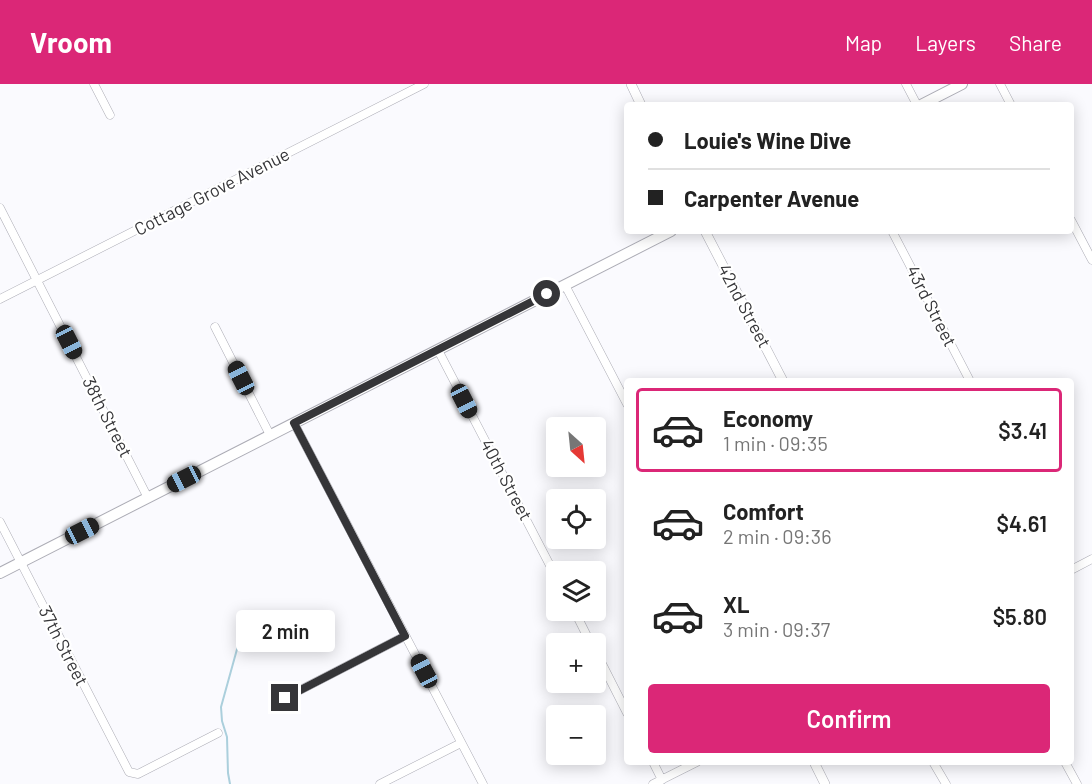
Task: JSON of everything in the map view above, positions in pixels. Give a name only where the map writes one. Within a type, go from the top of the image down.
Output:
[{"type":"main road","points":[[925,102],[962,84]]},
{"type":"main road","points":[[0,573],[665,234]]},
{"type":"street","points":[[94,84],[110,115]]},
{"type":"street","name":"Cottage Grove Avenue","points":[[0,299],[424,84]]},
{"type":"street","points":[[631,84],[640,102]]},
{"type":"street","points":[[906,84],[917,102]]},
{"type":"street","points":[[1000,84],[1009,102]]},
{"type":"street","name":"38th Street","points":[[0,208],[148,498]]},
{"type":"street","points":[[1074,226],[1092,260]]},
{"type":"street","name":"42nd Street","points":[[707,234],[781,378]]},
{"type":"street","name":"43rd Street","points":[[894,234],[968,378]]},
{"type":"street","points":[[565,285],[624,398]]},
{"type":"street","points":[[215,327],[270,435]]},
{"type":"street","name":"40th Street","points":[[438,350],[548,561]]},
{"type":"street","points":[[294,423],[483,784]]},
{"type":"street","name":"37th Street","points":[[0,522],[131,774],[138,774],[218,733]]},
{"type":"street","points":[[1074,568],[1092,559]]},
{"type":"street","points":[[275,703],[405,636]]},
{"type":"street","points":[[606,672],[624,707]]},
{"type":"street","points":[[380,784],[461,743]]},
{"type":"street","points":[[655,765],[666,780]]},
{"type":"street","points":[[654,784],[666,780],[692,765]]},
{"type":"street","points":[[816,765],[825,784]]},
{"type":"street","points":[[935,765],[946,784]]},
{"type":"street","points":[[1067,765],[1077,784]]},
{"type":"waterway","points":[[230,784],[227,737],[221,707],[239,642]]},
{"type":"route","points":[[285,698],[405,636],[294,423],[547,294]]}]
